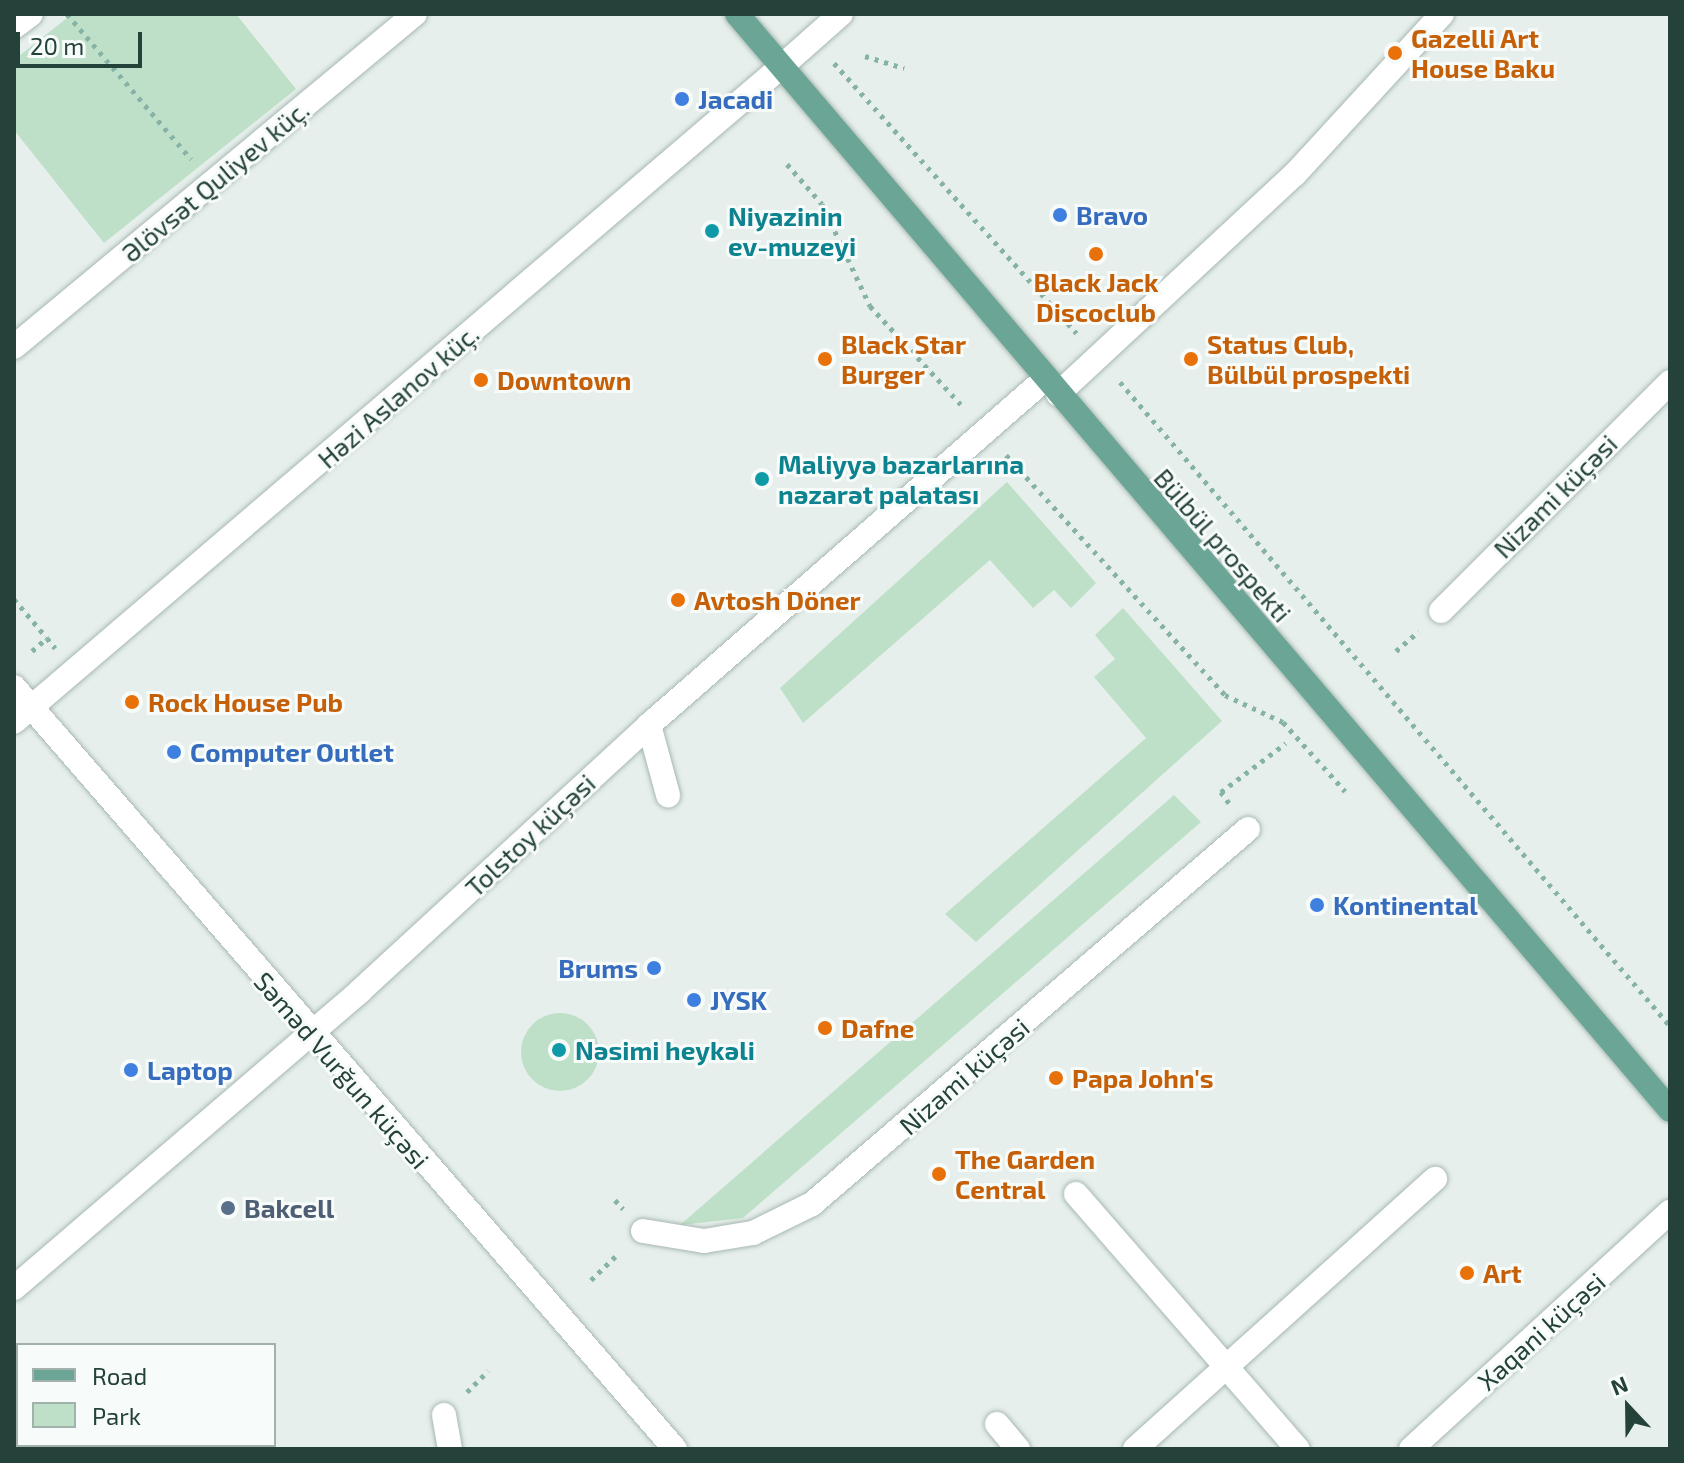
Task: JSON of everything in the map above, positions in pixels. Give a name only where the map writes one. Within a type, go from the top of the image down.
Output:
[{"type":"main road","name":"Bülbül prospekti","points":[[737,14],[1670,1110]]},
{"type":"street","points":[[14,27],[31,14]]},
{"type":"street","name":"Əlövsət Quliyev küç.","points":[[14,347],[213,185],[415,14]]},
{"type":"street","name":"Həzi Aslanov küç.","points":[[22,715],[841,14]]},
{"type":"street","name":"Tolstoy küçəsi","points":[[14,1288],[311,1035],[649,725],[984,432],[1098,357],[1295,174],[1442,14]]},
{"type":"street","name":"Nizami küçəsi","points":[[1441,611],[1670,382]]},
{"type":"street","name":"Səməd Vurğun küçəsi","points":[[14,687],[22,715],[311,1035],[675,1449]]},
{"type":"street","points":[[649,725],[668,795]]},
{"type":"street","name":"Nizami küçəsi","points":[[643,1231],[704,1241],[753,1233],[812,1204],[1248,829]]},
{"type":"street","points":[[1135,1449],[1435,1179]]},
{"type":"street","points":[[1076,1194],[1222,1369],[1298,1449]]},
{"type":"street","name":"Xaqani küçəsi","points":[[1411,1449],[1670,1212]]},
{"type":"street","points":[[444,1415],[450,1449]]},
{"type":"street","points":[[997,1424],[1018,1449]]},
{"type":"path","points":[[67,14],[213,185]]},
{"type":"path","points":[[865,56],[904,68]]},
{"type":"path","points":[[832,60],[1098,357],[1670,1026]]},
{"type":"path","points":[[787,164],[822,204],[870,306],[1225,695],[1283,722],[1345,791]]},
{"type":"path","points":[[14,599],[47,638]]},
{"type":"path","points":[[1221,792],[1286,743]]},
{"type":"green space","points":[[72,14],[236,14],[296,89],[104,243],[14,130],[14,60]]},
{"type":"green space","points":[[1007,482],[1096,583],[1071,608],[1054,590],[1033,608],[990,560],[803,723],[780,688]]},
{"type":"green space","points":[[1123,608],[1222,721],[976,942],[945,914],[1146,738],[1094,677],[1115,659],[1095,635]]},
{"type":"green space","points":[[1174,795],[1201,822],[743,1218],[680,1225]]},
{"type":"green space","points":[[560,1013],[575,1016],[588,1024],[596,1037],[599,1052],[596,1067],[588,1080],[575,1088],[560,1091],[545,1088],[532,1080],[524,1067],[521,1052],[524,1037],[532,1024],[545,1016]]},
{"type":"place","name":"Gazelli Art House Baku","points":[[1395,53]]},
{"type":"place","name":"Jacadi","points":[[682,99]]},
{"type":"place","name":"Bravo","points":[[1060,215]]},
{"type":"place","name":"Niyazinin ev-muzeyi","points":[[712,231]]},
{"type":"place","name":"Black Jack Discoclub","points":[[1096,254]]},
{"type":"place","name":"Black Star Burger","points":[[825,359]]},
{"type":"place","name":"Status Club, Bülbül prospekti","points":[[1191,359]]},
{"type":"place","name":"Downtown","points":[[481,380]]},
{"type":"place","name":"Maliyyə bazarlarına nəzarət palatası","points":[[762,479]]},
{"type":"place","name":"Avtosh Döner","points":[[678,600]]},
{"type":"place","name":"Rock House Pub","points":[[132,702]]},
{"type":"place","name":"Computer Outlet","points":[[174,752]]},
{"type":"place","name":"Kontinental","points":[[1317,905]]},
{"type":"place","name":"Brums","points":[[654,968]]},
{"type":"place","name":"JYSK","points":[[694,1000]]},
{"type":"place","name":"Dafne","points":[[825,1028]]},
{"type":"place","name":"Nəsimi heykəli","points":[[559,1050]]},
{"type":"place","name":"Laptop","points":[[131,1070]]},
{"type":"place","name":"Papa John's","points":[[1056,1078]]},
{"type":"place","name":"The Garden Central","points":[[939,1174]]},
{"type":"place","name":"Bakcell","points":[[228,1208]]},
{"type":"place","name":"Art","points":[[1467,1273]]}]
